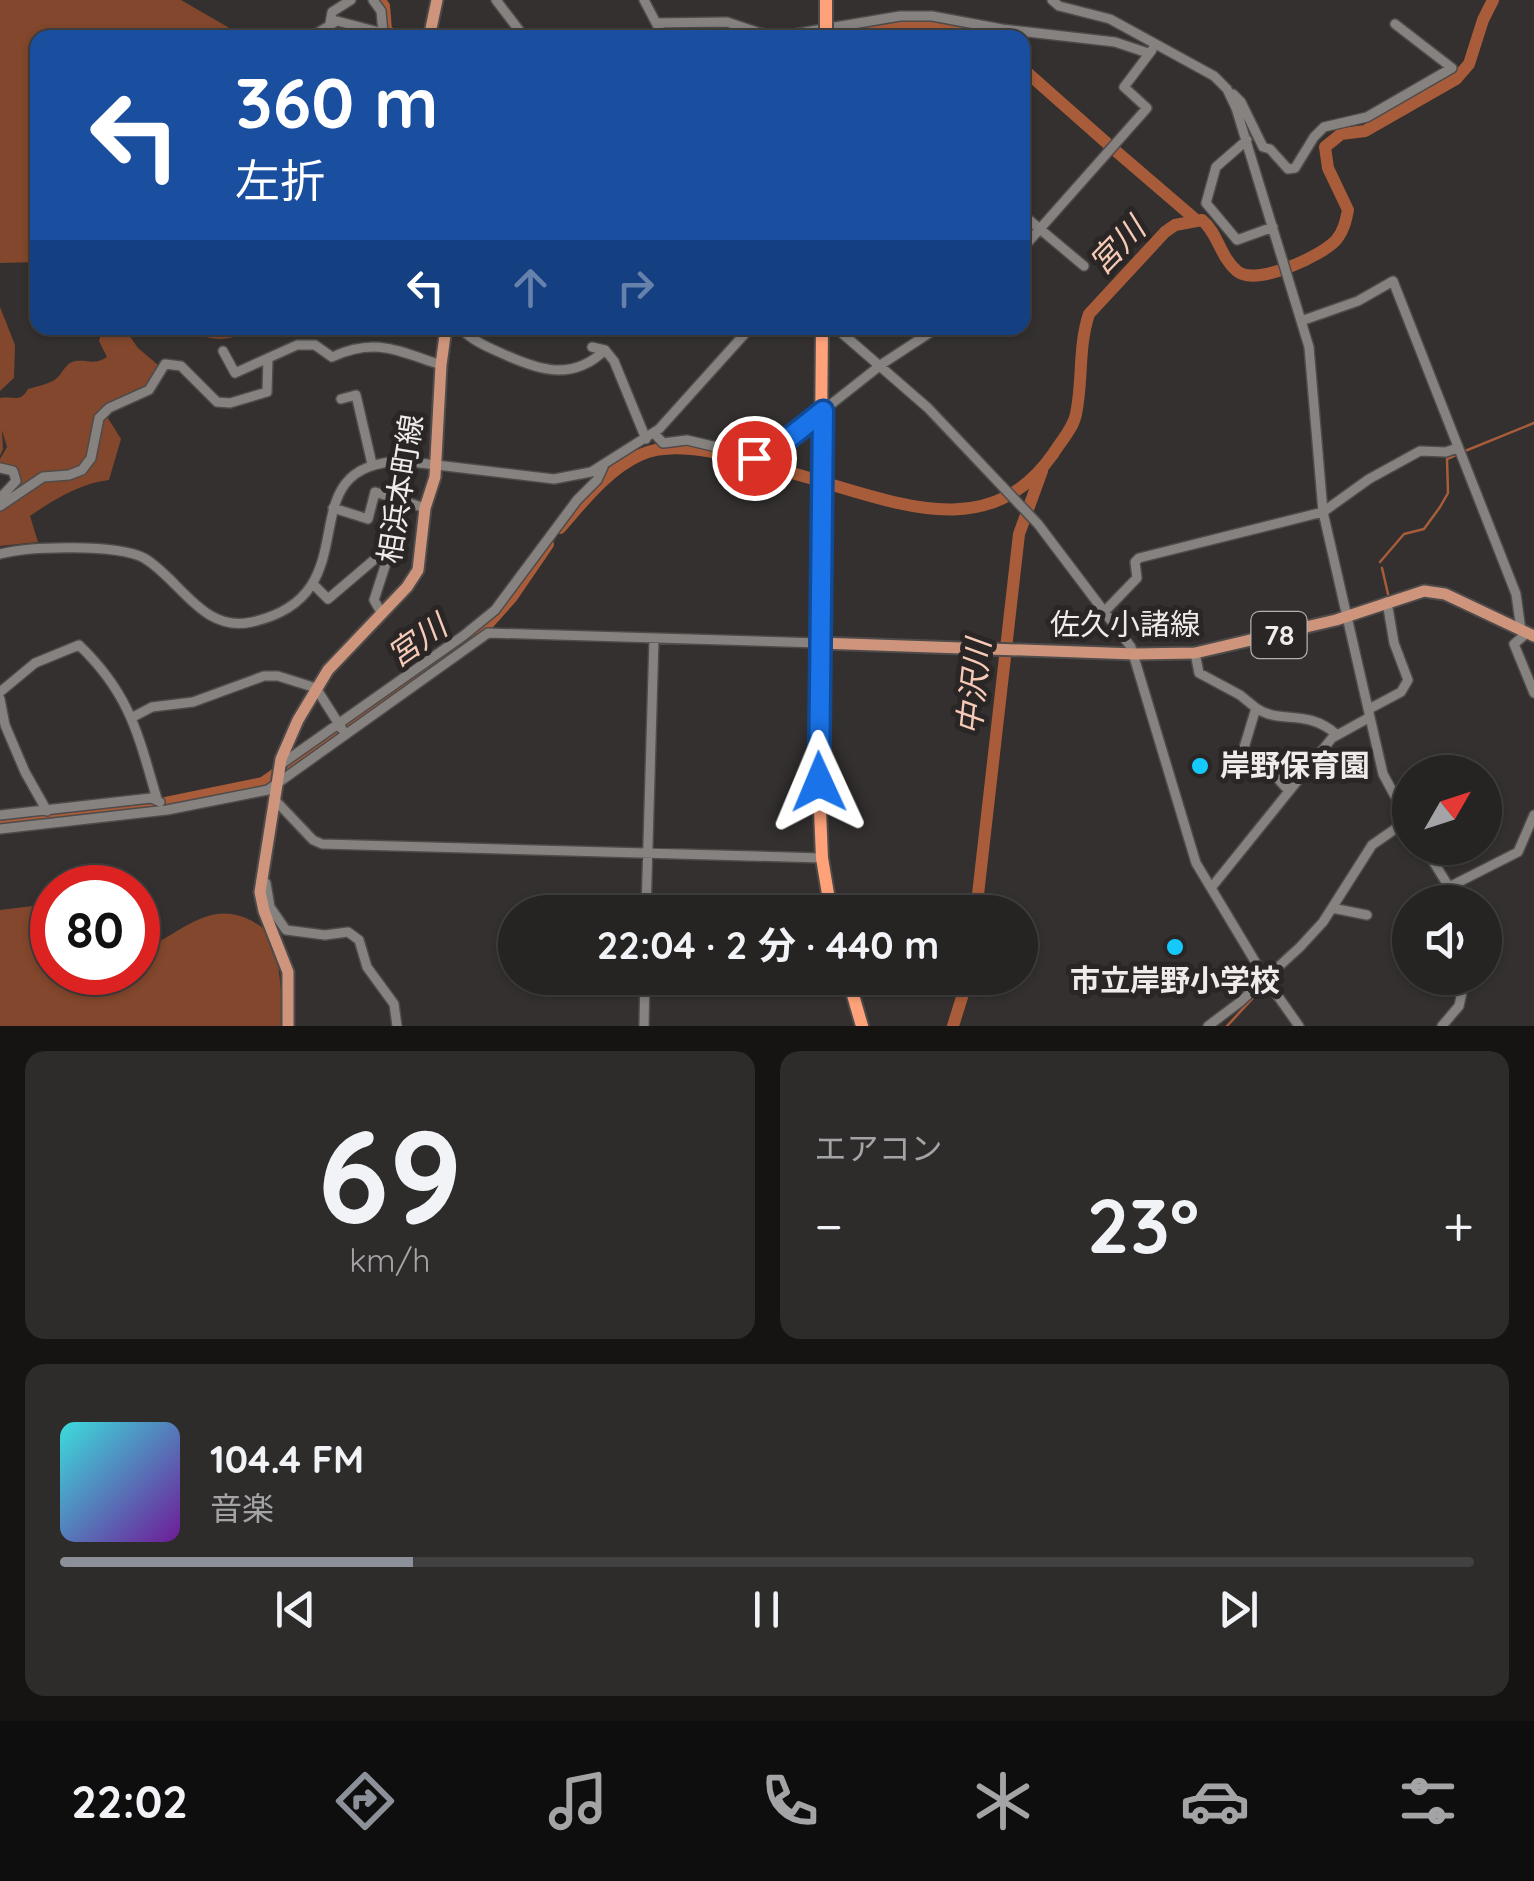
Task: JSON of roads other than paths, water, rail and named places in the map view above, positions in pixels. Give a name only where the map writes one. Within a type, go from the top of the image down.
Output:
[{"type":"highway","points":[[822,30],[826,0]]},
{"type":"highway","points":[[822,335],[819,643],[822,858],[828,895]]},
{"type":"highway","points":[[853,995],[862,1026]]},
{"type":"main road","points":[[431,30],[437,0]]},
{"type":"main road","name":"相浜本町線","points":[[288,1026],[288,972],[262,905],[261,880],[278,774],[289,740],[316,688],[418,570],[424,508],[435,466],[441,365],[449,335]]},
{"type":"main road","name":"佐久小諸線","points":[[819,643],[1195,653],[1274,636],[1424,591],[1438,592],[1527,633]]},
{"type":"street","points":[[330,23],[332,12],[351,0]]},
{"type":"street","points":[[372,0],[381,11],[385,30]]},
{"type":"street","points":[[496,0],[519,30]]},
{"type":"street","points":[[644,0],[660,30]]},
{"type":"street","points":[[1052,0],[1058,6],[1110,19],[1214,76],[1241,102],[1263,147],[1288,168],[1295,168],[1324,127],[1366,117],[1452,68],[1395,24]]},
{"type":"street","points":[[839,30],[900,16],[932,16],[1011,30]]},
{"type":"street","points":[[320,30],[337,21],[368,30]]},
{"type":"street","points":[[656,22],[718,22],[751,30]]},
{"type":"street","points":[[1030,32],[1115,42],[1148,53]]},
{"type":"street","points":[[1030,240],[1147,108],[1124,87],[1158,45]]},
{"type":"street","points":[[1230,94],[1252,156],[1313,368],[1323,512],[1385,780],[1392,792]]},
{"type":"street","points":[[1247,140],[1216,167],[1206,203],[1237,240],[1272,227]]},
{"type":"street","points":[[1252,156],[1263,147]]},
{"type":"street","points":[[1030,221],[1084,266]]},
{"type":"street","points":[[1301,321],[1358,301],[1393,282],[1516,594],[1527,633],[1514,644],[1534,693]]},
{"type":"street","points":[[464,335],[544,370],[574,370],[593,362],[605,350]]},
{"type":"street","points":[[0,554],[30,549],[132,553],[154,565],[202,610],[235,623],[252,622],[277,613],[313,584],[325,558],[332,508],[349,477],[372,464],[402,461],[554,479],[582,476],[650,436],[744,335]]},
{"type":"street","points":[[845,335],[882,364],[1012,496],[1135,654],[1192,854],[1299,1026]]},
{"type":"street","points":[[592,347],[605,350],[614,360],[650,436],[664,443],[687,440],[762,463],[882,364],[926,335]]},
{"type":"street","points":[[223,352],[236,373],[297,345],[315,345],[332,357],[355,346],[369,345],[441,365]]},
{"type":"street","points":[[0,502],[43,477],[69,476],[82,470],[90,458],[99,418],[109,408],[148,390],[164,364],[182,366],[214,400],[230,403],[268,392],[268,358]]},
{"type":"street","points":[[341,399],[356,395],[372,464]]},
{"type":"street","points":[[1104,612],[1137,578],[1135,562],[1139,558],[1323,512],[1420,451],[1446,452],[1457,448]]},
{"type":"street","points":[[278,774],[495,610],[603,467]]},
{"type":"street","points":[[0,468],[14,472],[16,481],[0,502]]},
{"type":"street","points":[[332,508],[368,519],[375,492],[424,508]]},
{"type":"street","points":[[313,584],[328,599],[382,552],[386,563],[374,600],[382,614]]},
{"type":"street","points":[[1211,888],[1336,734],[1406,686],[1408,680],[1394,643],[1388,602]]},
{"type":"street","points":[[0,828],[54,816],[258,794],[278,774],[342,729],[488,633],[819,643]]},
{"type":"street","points":[[647,895],[654,638]]},
{"type":"street","points":[[54,816],[25,772],[5,725],[0,696],[35,663],[79,646],[112,681],[133,717],[161,804]]},
{"type":"street","points":[[1195,653],[1200,673],[1256,708],[1269,714],[1312,718],[1336,734]]},
{"type":"street","points":[[133,717],[152,707],[193,702],[264,676],[278,676],[316,688],[342,729]]},
{"type":"street","points":[[1256,708],[1240,760],[1270,770],[1288,790]]},
{"type":"street","points":[[273,799],[313,840],[322,844],[822,858]]},
{"type":"street","points":[[0,816],[54,816]]},
{"type":"street","points":[[1455,885],[1518,852],[1534,816]]},
{"type":"street","points":[[1208,1026],[1309,938],[1372,845],[1392,833]]},
{"type":"street","points":[[261,880],[266,883],[270,908],[286,930],[355,935],[367,966],[394,1004],[398,1026]]},
{"type":"street","points":[[1332,908],[1367,916]]},
{"type":"street","points":[[644,1026],[645,995]]},
{"type":"street","points":[[1442,1026],[1463,995]]},
{"type":"waterway","points":[[379,0],[384,6],[386,30]]},
{"type":"waterway","name":"宮川","points":[[829,484],[891,502],[950,510],[979,507],[1005,497],[1030,480],[1053,454],[1074,419],[1089,314],[1165,232],[1175,225],[1202,220],[1231,265],[1246,275],[1288,267],[1329,246],[1341,232],[1348,210],[1328,168],[1325,147],[1341,134],[1365,131],[1456,79],[1469,64],[1493,0]]},
{"type":"waterway","points":[[862,30],[906,24],[946,25],[965,30]]},
{"type":"waterway","points":[[1030,75],[1109,145]]},
{"type":"waterway","points":[[1117,152],[1195,219]]},
{"type":"waterway","points":[[1465,451],[1534,423]]},
{"type":"waterway","name":"宮川","points":[[560,528],[617,469],[640,455],[658,450],[702,450],[814,479]]},
{"type":"waterway","points":[[1380,562],[1404,534],[1424,529],[1440,507],[1448,493],[1447,459],[1456,455]]},
{"type":"waterway","name":"中沢川","points":[[978,895],[1019,534],[1042,471]]},
{"type":"waterway","name":"宮川","points":[[0,821],[151,806],[263,783],[486,626],[511,598],[548,544]]},
{"type":"waterway","points":[[1382,568],[1388,594]]},
{"type":"waterway","points":[[1227,1026],[1265,985]]},
{"type":"waterway","name":"中沢川","points":[[953,1026],[963,995]]},
{"type":"place","name":"岸野保育園","points":[[1200,766]]},
{"type":"place","name":"市立岸野小学校","points":[[1175,947]]}]
